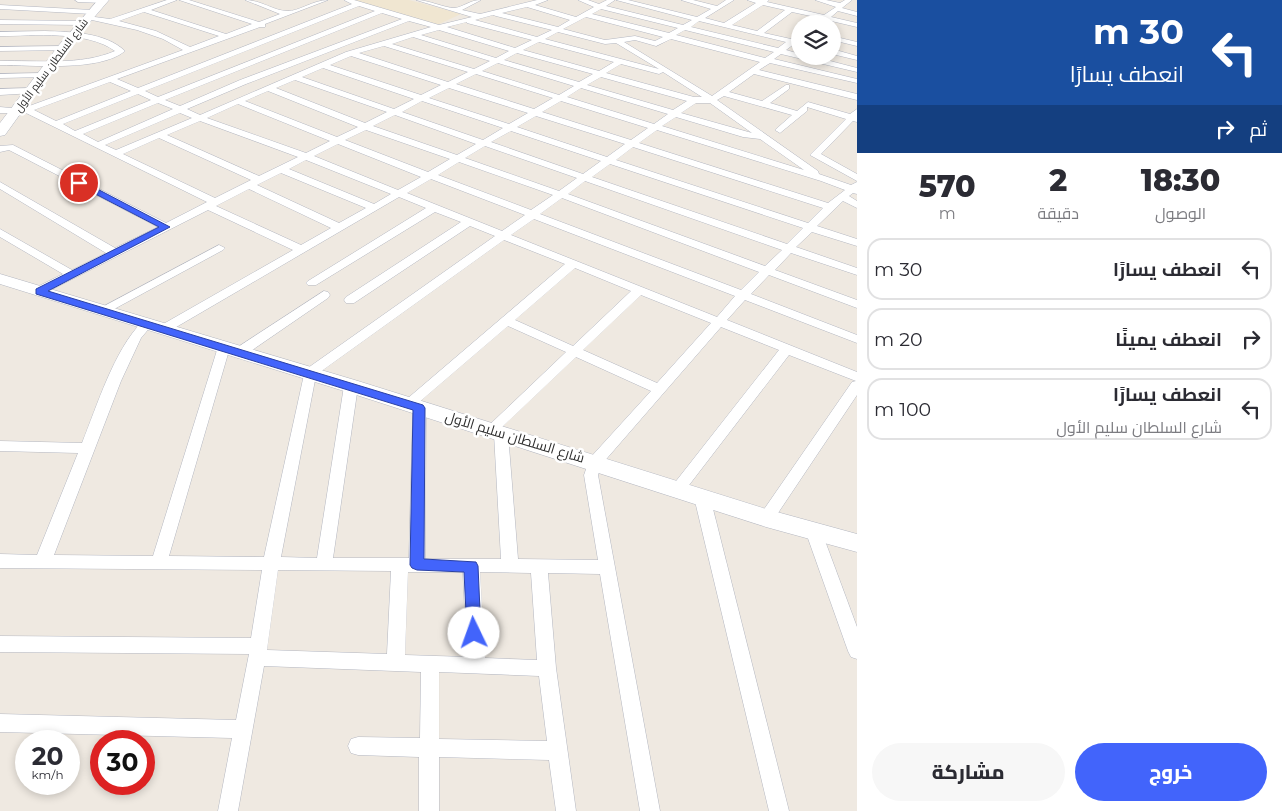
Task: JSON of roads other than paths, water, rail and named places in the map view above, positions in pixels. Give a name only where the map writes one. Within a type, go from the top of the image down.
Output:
[{"type":"street","points":[[78,0],[104,0]]},
{"type":"street","name":"شارع السلطان سليم الأول","points":[[1,130],[19,111],[51,62],[73,34],[104,0]]},
{"type":"street","points":[[73,34],[174,0]]},
{"type":"street","points":[[182,0],[830,206]]},
{"type":"street","points":[[248,0],[287,14]]},
{"type":"street","points":[[347,0],[514,50],[694,100],[717,97],[764,104],[798,114]]},
{"type":"street","points":[[419,0],[481,17]]},
{"type":"street","points":[[433,4],[442,0]]},
{"type":"street","points":[[456,10],[478,0]]},
{"type":"street","points":[[115,154],[351,54],[440,27],[545,0]]},
{"type":"street","points":[[581,0],[598,6],[854,70],[841,93]]},
{"type":"street","points":[[39,292],[612,0]]},
{"type":"street","points":[[619,0],[757,34],[791,39]]},
{"type":"street","points":[[684,0],[718,8]]},
{"type":"street","points":[[496,14],[605,42],[636,38],[656,44],[731,0]]},
{"type":"street","points":[[750,0],[764,1],[805,15]]},
{"type":"street","points":[[818,0],[857,4]]},
{"type":"street","points":[[19,111],[287,14],[308,3],[321,1]]},
{"type":"street","points":[[725,26],[764,1]]},
{"type":"street","points":[[308,3],[332,15],[352,22],[410,36],[581,85],[746,135],[762,136]]},
{"type":"street","points":[[56,124],[357,4]]},
{"type":"street","points":[[844,4],[857,14]]},
{"type":"street","points":[[830,15],[844,4]]},
{"type":"street","points":[[528,5],[670,36],[857,81]]},
{"type":"street","points":[[0,7],[121,22],[177,42],[188,50]]},
{"type":"street","points":[[757,34],[791,9]]},
{"type":"street","points":[[144,10],[225,36]]},
{"type":"street","points":[[75,134],[381,11]]},
{"type":"street","points":[[0,22],[87,18]]},
{"type":"street","points":[[98,145],[243,82],[407,19]]},
{"type":"street","points":[[467,20],[658,72],[668,73]]},
{"type":"street","points":[[841,23],[857,24]]},
{"type":"street","points":[[841,28],[857,32]]},
{"type":"street","points":[[0,34],[73,34],[102,41],[121,51],[92,60],[72,63],[0,63]]},
{"type":"street","points":[[841,40],[857,44]]},
{"type":"street","points":[[618,41],[668,73],[717,97],[762,136],[824,179]]},
{"type":"street","points":[[386,44],[471,72],[824,179],[852,191],[857,205]]},
{"type":"street","points":[[717,97],[791,44]]},
{"type":"street","points":[[0,49],[62,48]]},
{"type":"street","points":[[841,54],[857,58]]},
{"type":"street","points":[[172,56],[455,159],[562,195],[857,304]]},
{"type":"street","points":[[43,561],[114,381],[135,336],[154,328],[301,248],[429,176],[621,61]]},
{"type":"street","points":[[322,65],[857,243]]},
{"type":"street","points":[[753,71],[857,97]]},
{"type":"street","points":[[0,76],[42,75]]},
{"type":"street","points":[[293,77],[857,272]]},
{"type":"street","points":[[109,79],[200,118],[305,156],[857,377]]},
{"type":"street","points":[[764,104],[786,88]]},
{"type":"street","points":[[0,92],[31,92]]},
{"type":"street","points":[[780,130],[817,96]]},
{"type":"street","points":[[228,811],[244,729],[271,564],[310,373],[503,235],[534,216],[694,100]]},
{"type":"street","points":[[237,101],[857,339]]},
{"type":"street","points":[[808,106],[855,116]]},
{"type":"street","points":[[0,110],[19,111],[56,124],[301,248]]},
{"type":"street","points":[[855,116],[815,155],[857,178]]},
{"type":"street","points":[[159,135],[259,180]]},
{"type":"street","points":[[0,148],[10,147],[166,227]]},
{"type":"street","points":[[281,169],[373,207]]},
{"type":"street","points":[[0,185],[115,253]]},
{"type":"street","points":[[248,185],[338,227]]},
{"type":"street","points":[[650,811],[591,475],[595,462],[659,389],[722,322],[743,295],[830,206],[852,191]]},
{"type":"street","points":[[312,283],[434,208]]},
{"type":"street","points":[[350,300],[469,222]]},
{"type":"street","points":[[0,232],[72,275]]},
{"type":"street","points":[[101,311],[219,248]]},
{"type":"street","points":[[417,565],[414,406],[574,264]]},
{"type":"street","name":"شارع السلطان سليم الأول","points":[[0,279],[154,328],[310,373],[595,462],[766,518],[856,540]]},
{"type":"street","points":[[510,566],[496,432],[574,351],[640,290]]},
{"type":"street","points":[[159,563],[232,349],[324,295]]},
{"type":"street","points":[[507,322],[659,389]]},
{"type":"street","points":[[678,489],[787,349]]},
{"type":"street","points":[[766,518],[857,385]]},
{"type":"street","points":[[324,564],[351,386]]},
{"type":"street","points":[[0,446],[88,448]]},
{"type":"street","points":[[702,497],[779,811]]},
{"type":"street","points":[[813,530],[857,651]]},
{"type":"street","points":[[0,561],[400,564],[539,568],[606,567]]},
{"type":"street","points":[[396,663],[400,564]]},
{"type":"street","points":[[471,566],[476,666]]},
{"type":"street","points":[[539,568],[547,668],[566,811]]},
{"type":"street","points":[[0,644],[257,652],[396,663],[547,668]]},
{"type":"street","points":[[428,811],[430,664]]},
{"type":"street","points":[[0,723],[244,729]]},
{"type":"street","points":[[358,746],[558,750]]}]
